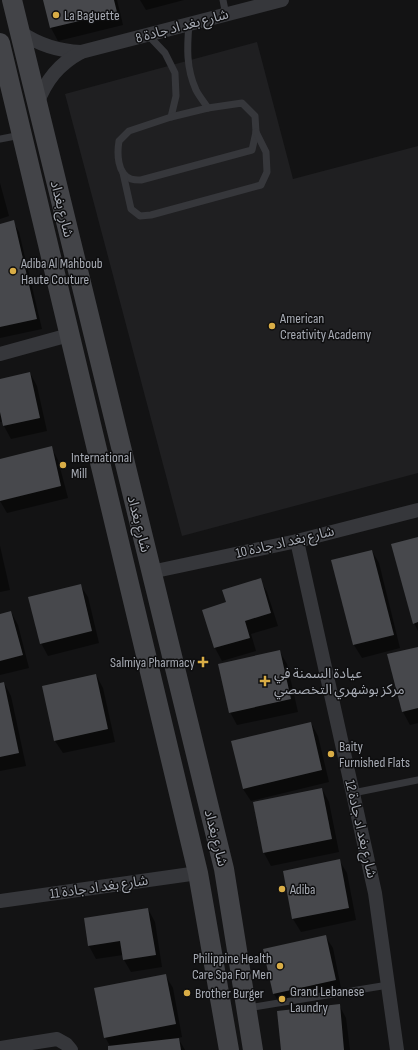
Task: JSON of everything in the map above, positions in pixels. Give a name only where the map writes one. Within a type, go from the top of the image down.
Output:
[{"type":"main road","name":"شارع بغداد","points":[[12,0],[150,572],[224,869],[253,1050]]},
{"type":"main road","name":"شارع بغداد","points":[[0,43],[5,91],[21,135],[198,873],[229,1050]]},
{"type":"street","name":"شارع بغد اد جادة 8","points":[[20,32],[38,43],[49,47],[70,52],[81,52],[282,0]]},
{"type":"street","name":"شارع بغد اد جادة 8","points":[[37,104],[46,83],[54,73],[62,65],[81,52]]},
{"type":"street","points":[[0,354],[69,335]]},
{"type":"street","name":"شارع بغد اد جادة 10","points":[[150,572],[297,541],[418,510]]},
{"type":"street","name":"شارع بغد اد جادة 12","points":[[297,541],[375,893],[397,1050]]},
{"type":"street","name":"شارع بغد اد جادة 11","points":[[0,901],[198,873]]},
{"type":"street","points":[[0,1048],[57,1039],[66,1044],[71,1050]]},
{"type":"lane","points":[[223,0],[226,15]]},
{"type":"lane","points":[[189,24],[186,48],[189,70],[196,90],[208,108]]},
{"type":"lane","points":[[148,35],[165,53],[174,73],[176,96],[170,117]]},
{"type":"lane","points":[[123,173],[132,180],[141,180],[252,150],[256,132],[255,116],[242,103],[208,108],[170,117],[129,131],[119,141],[117,154],[131,209],[140,216],[151,215],[261,185],[267,172],[266,152],[256,132]]},
{"type":"lane","points":[[0,139],[21,135]]},
{"type":"lane","points":[[353,793],[418,780]]},
{"type":"lane","points":[[247,1009],[388,985]]},
{"type":"shaded area","name":"American Creativity Academy","points":[[257,42],[293,179],[418,146],[418,473],[182,536],[65,94]]},
{"type":"building","points":[[43,0],[114,0],[117,12],[50,28]]},
{"type":"building","name":"Adiba Al Mahboub Haute Couture","points":[[14,220],[37,319],[0,327],[0,224]]},
{"type":"building","points":[[30,372],[40,418],[3,426],[0,412],[0,379]]},
{"type":"building","points":[[52,446],[61,486],[0,501],[0,459]]},
{"type":"building","points":[[418,537],[418,622],[413,624],[391,544]]},
{"type":"building","points":[[372,550],[394,635],[353,645],[331,560]]},
{"type":"building","points":[[261,578],[271,613],[245,621],[250,638],[214,648],[202,610],[226,602],[222,590]]},
{"type":"building","points":[[81,584],[92,631],[40,644],[28,597]]},
{"type":"building","points":[[11,611],[23,655],[0,661],[0,614]]},
{"type":"building","points":[[418,647],[418,708],[402,712],[387,654]]},
{"type":"building","points":[[280,650],[291,699],[229,713],[218,664]]},
{"type":"building","points":[[96,674],[108,729],[54,741],[42,686]]},
{"type":"building","points":[[4,682],[19,753],[0,757],[0,683]]},
{"type":"building","points":[[311,722],[322,770],[243,789],[231,741]]},
{"type":"building","points":[[322,788],[332,839],[263,853],[253,802]]},
{"type":"building","points":[[340,859],[349,908],[292,919],[283,871]]},
{"type":"building","points":[[148,908],[156,955],[123,960],[120,941],[88,946],[84,918]]},
{"type":"building","points":[[326,935],[336,980],[273,994],[263,949]]},
{"type":"building","points":[[166,974],[176,1024],[104,1038],[94,988]]},
{"type":"building","points":[[340,1004],[344,1050],[281,1050],[277,1011]]},
{"type":"building","points":[[179,1038],[181,1050],[108,1050],[108,1046]]},
{"type":"place","name":"La Baguette","points":[[56,15]]},
{"type":"place","name":"Adiba Al Mahboub Haute Couture","points":[[13,271]]},
{"type":"place","name":"American Creativity Academy","points":[[272,326]]},
{"type":"place","name":"International Mill","points":[[63,465]]},
{"type":"place","name":"Salmiya Pharmacy","points":[[203,662]]},
{"type":"place","name":"عيادة السمنة في مركز بوشهري التخصصي","points":[[265,681]]},
{"type":"place","name":"Baity Furnished Flats","points":[[331,754]]},
{"type":"place","name":"Adiba","points":[[282,889]]},
{"type":"place","name":"Philippine Health Care Spa For Men","points":[[280,966]]},
{"type":"place","name":"Brother Burger","points":[[187,993]]},
{"type":"place","name":"Grand Lebanese Laundry","points":[[282,999]]}]
